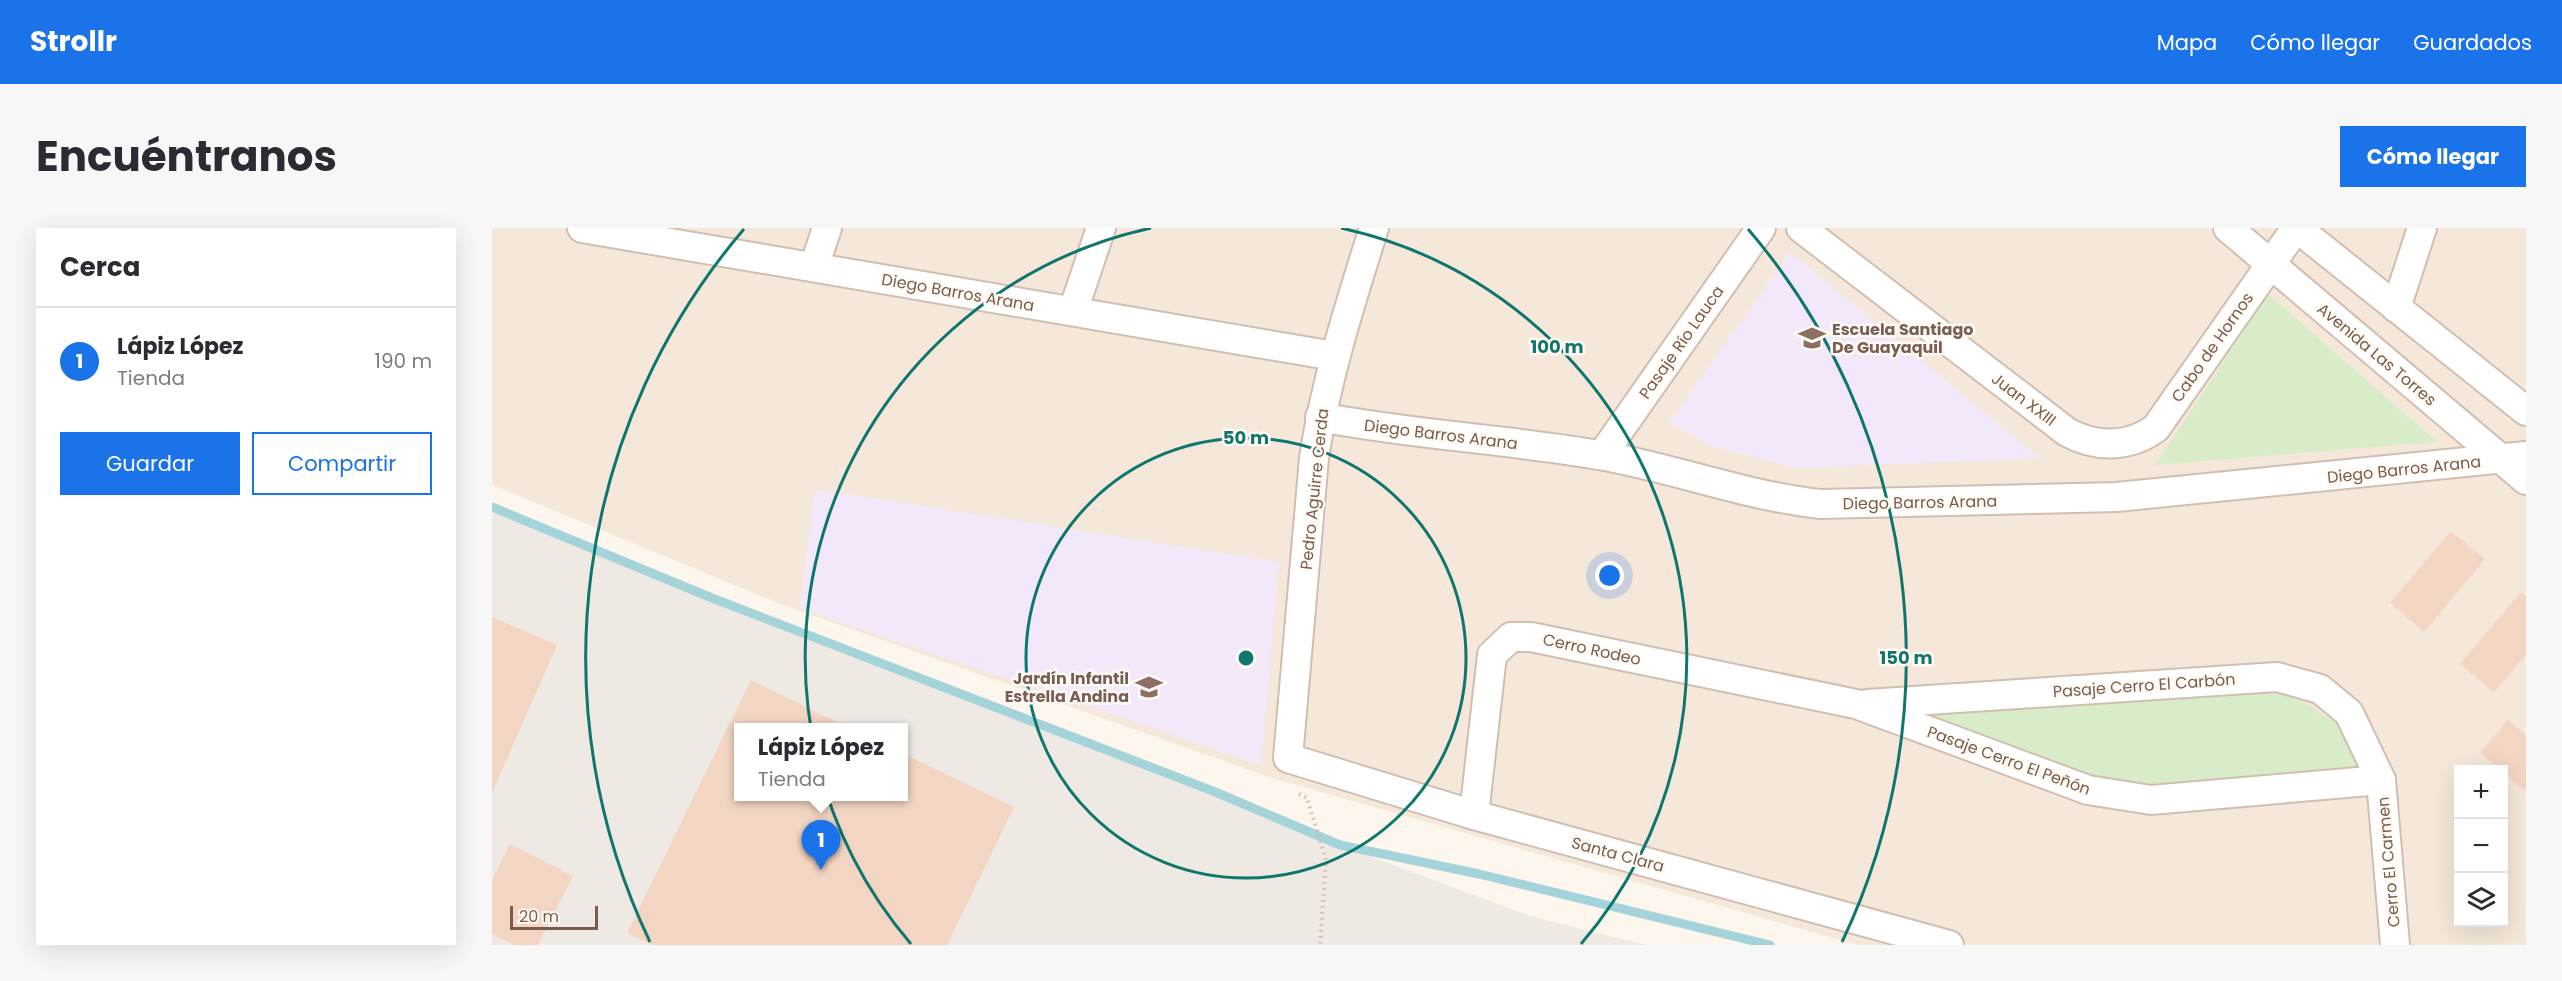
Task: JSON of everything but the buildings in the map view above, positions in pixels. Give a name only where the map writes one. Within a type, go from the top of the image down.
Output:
[{"type":"street","name":"Diego Barros Arana","points":[[582,228],[1334,356]]},
{"type":"street","points":[[814,267],[827,228]]},
{"type":"street","points":[[1073,311],[1101,228]]},
{"type":"street","name":"Pedro Aguirre Cerda","points":[[1288,758],[1314,458],[1320,417],[1334,356],[1374,228]]},
{"type":"street","name":"Pasaje Río Lauca","points":[[1602,455],[1761,228]]},
{"type":"street","name":"Juan XXIII","points":[[1801,228],[2067,432],[2087,441],[2112,443]]},
{"type":"street","name":"Avenida Las Torres","points":[[2228,228],[2514,457],[2526,480]]},
{"type":"street","points":[[2297,228],[2526,411]]},
{"type":"street","name":"Cabo de Hornos","points":[[2112,443],[2137,440],[2156,428],[2297,228]]},
{"type":"street","points":[[2396,308],[2422,228]]},
{"type":"street","name":"Diego Barros Arana","points":[[1320,417],[1413,432],[1508,441],[1602,455],[1782,500],[1821,504],[2117,497],[2514,457]]},
{"type":"street","name":"Cerro Rodeo","points":[[1474,815],[1492,655],[1511,637],[1531,637],[1856,704]]},
{"type":"street","name":"Pasaje Cerro El Carbón","points":[[1856,704],[2277,676],[2320,689],[2349,713],[2381,780]]},
{"type":"street","name":"Pasaje Cerro El Peñón","points":[[1856,704],[2088,790],[2151,800],[2381,780]]},
{"type":"street","name":"Santa Clara","points":[[1288,758],[1474,815],[1949,945]]},
{"type":"street","name":"Cerro El Carmen","points":[[2381,780],[2395,945]]},
{"type":"path","points":[[1306,798],[1326,860],[1320,945]]},
{"type":"shaded area","points":[[492,228],[2526,228],[2526,945],[1858,945],[1275,779],[783,605],[492,485]]},
{"type":"shaded area","name":"Escuela Santiago De Guayaquil","points":[[1790,252],[2040,458],[1794,468],[1712,446],[1669,423]]},
{"type":"shaded area","name":"Jardín Infantil Estrella Andina","points":[[815,489],[1279,562],[1261,765],[799,608]]},
{"type":"shaded area","points":[[492,506],[1340,845],[1530,916],[1646,945],[492,945]]},
{"type":"green space","points":[[2268,294],[2437,442],[2155,465]]},
{"type":"green space","points":[[2282,688],[2342,727],[2361,775],[2148,792],[2089,784],[1894,713]]},
{"type":"waterway","points":[[492,507],[712,598],[1213,791],[1340,845],[1479,874],[1770,945]]},
{"type":"place","name":"Escuela Santiago De Guayaquil","points":[[1812,338]]},
{"type":"place","name":"Jardín Infantil Estrella Andina","points":[[1149,687]]},
{"type":"place","name":"Lápiz López","points":[[821,870]]}]
